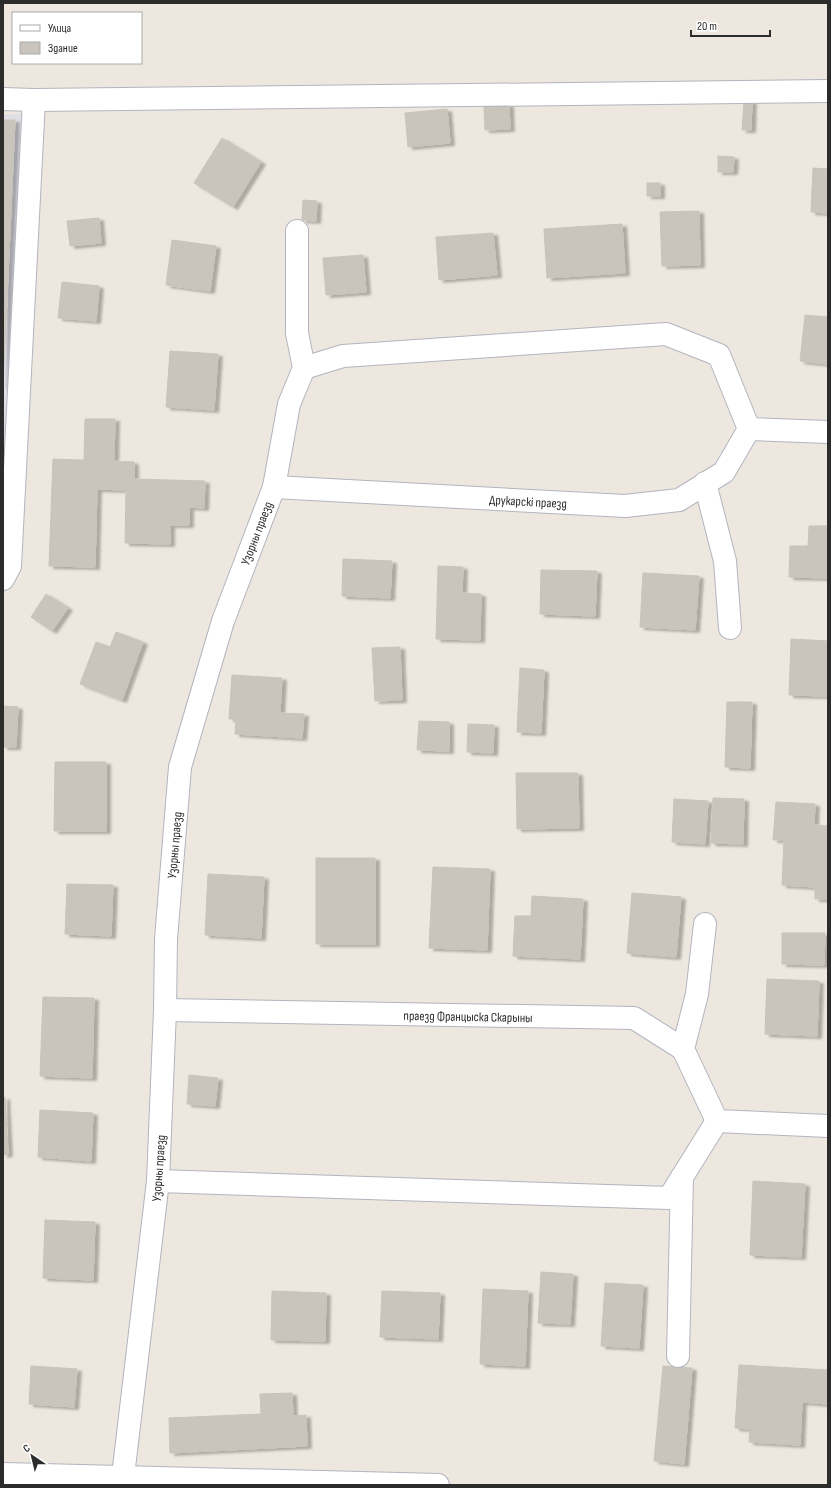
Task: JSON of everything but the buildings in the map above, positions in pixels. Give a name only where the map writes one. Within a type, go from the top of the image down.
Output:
[{"type":"street","points":[[3,99],[34,100],[828,91]]},
{"type":"street","points":[[3,579],[10,566],[34,100]]},
{"type":"street","points":[[298,231],[297,333],[304,368],[343,356],[666,334],[719,355],[749,429],[828,432]]},
{"type":"street","name":"Узорны праезд","points":[[123,1476],[158,1181],[165,1010],[166,939],[180,767],[223,621],[274,487],[289,404],[304,368]]},
{"type":"street","name":"Друкарскі праезд","points":[[274,487],[625,506],[679,500],[724,472],[749,429]]},
{"type":"street","points":[[705,484],[725,562],[730,628]]},
{"type":"street","points":[[705,924],[698,994],[683,1049],[717,1121]]},
{"type":"street","name":"праезд Францыска Скарыны","points":[[165,1010],[634,1018],[683,1049]]},
{"type":"street","points":[[717,1121],[828,1126]]},
{"type":"street","points":[[158,1181],[669,1198],[717,1121]]},
{"type":"street","points":[[678,1356],[682,1177]]},
{"type":"street","points":[[3,1474],[438,1485]]},
{"type":"shaded area","points":[[26,113],[3,566],[3,115]]}]
